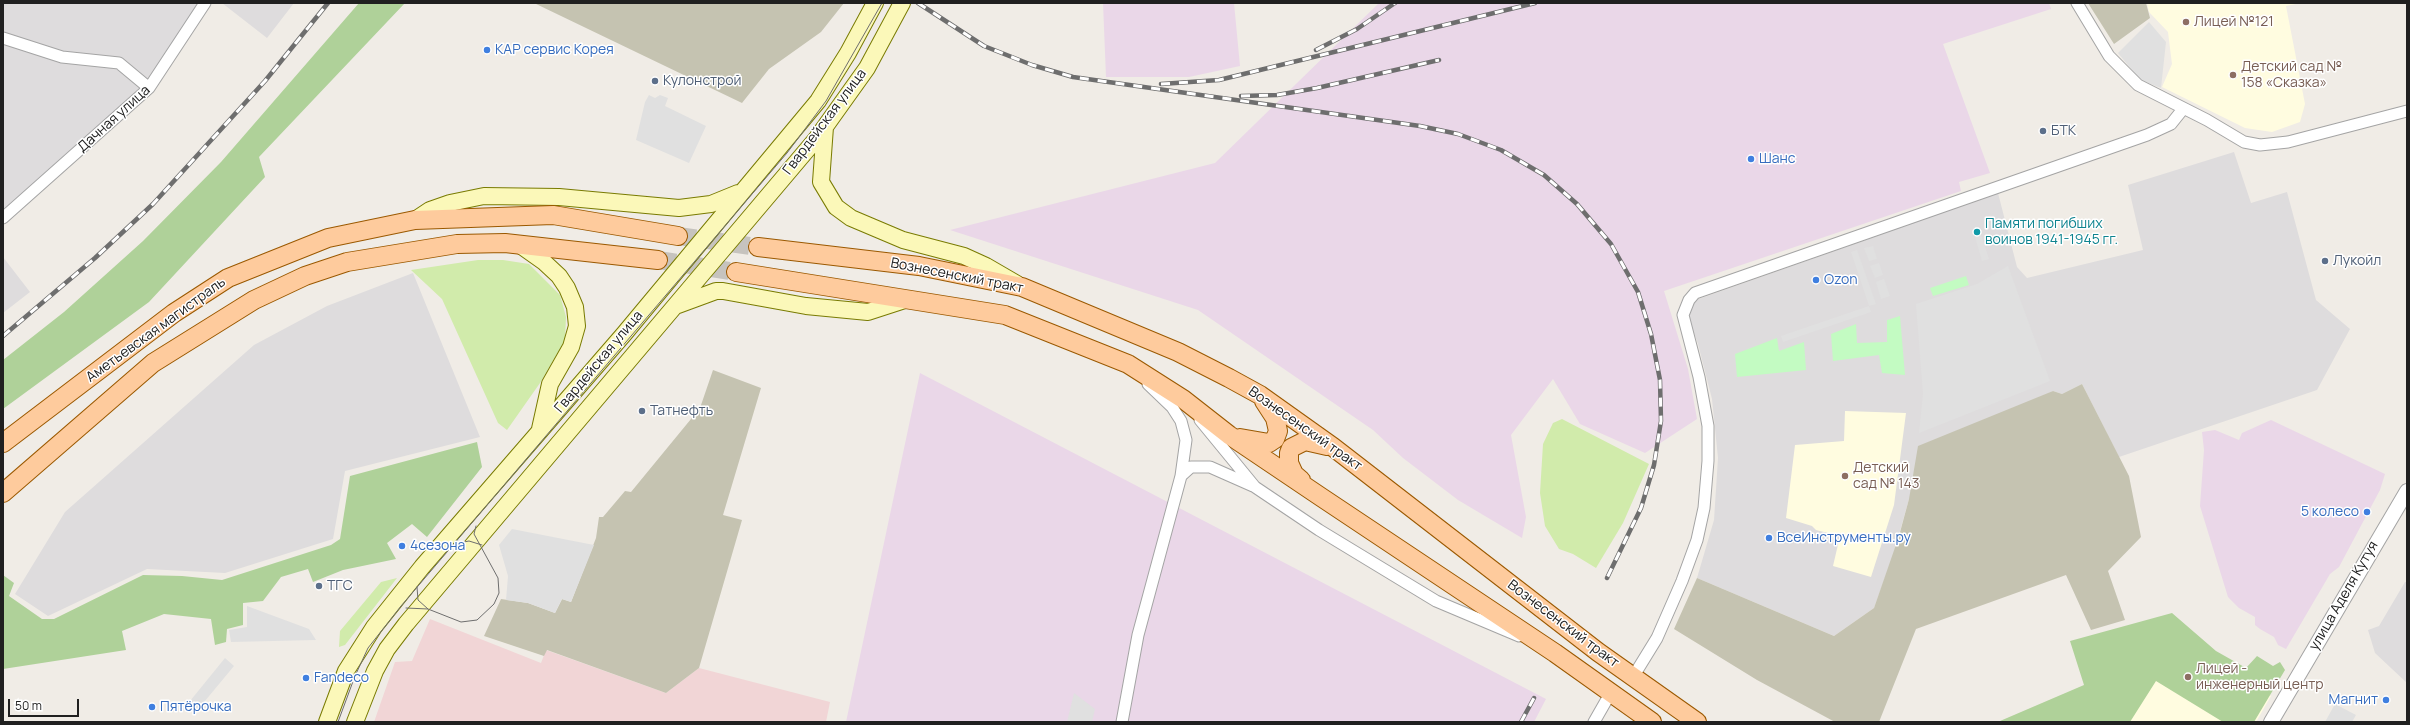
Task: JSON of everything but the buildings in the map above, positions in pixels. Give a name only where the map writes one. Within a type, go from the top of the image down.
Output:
[{"type":"main road","name":"Гвардейская улица","points":[[327,722],[346,671],[374,627],[422,567],[540,431],[818,101],[848,53],[875,3]]},
{"type":"main road","name":"Гвардейская улица","points":[[355,722],[374,671],[406,624],[676,305],[825,126],[867,68],[902,3]]},
{"type":"main road","points":[[825,126],[821,182],[836,207],[851,218],[903,240],[964,256],[986,266],[1022,287]]},
{"type":"main road","points":[[415,220],[430,210],[450,202],[484,196],[559,197],[679,208],[711,204],[740,193]]},
{"type":"main road","name":"Аметьевская магистраль","points":[[3,443],[174,313],[228,278],[328,238],[415,220],[553,215],[678,236]]},
{"type":"main road","name":"Аметьевская магистраль","points":[[3,493],[153,363],[254,300],[306,276],[347,262],[457,244],[505,243],[658,260]]},
{"type":"main road","points":[[520,245],[544,262],[559,276],[567,288],[575,307],[577,320],[577,326],[571,347],[550,384],[540,431]]},
{"type":"main road","name":"Вознесенский тракт","points":[[758,247],[919,266],[1022,287],[1178,352],[1260,395],[1333,448],[1633,677],[1697,722]]},
{"type":"main road","name":"Вознесенский тракт","points":[[736,272],[1005,316],[1128,364],[1183,399],[1229,435],[1321,498],[1556,653],[1646,719]]},
{"type":"main road","points":[[676,305],[716,291],[806,306],[868,312],[908,299]]},
{"type":"main road","points":[[1229,435],[1253,442],[1270,443],[1275,439],[1278,431],[1275,418],[1260,395]]},
{"type":"main road","points":[[1321,498],[1294,474],[1289,463],[1288,453],[1291,448],[1305,442],[1333,448]]},
{"type":"street","name":"Дачная улица","points":[[3,218],[150,88],[205,3]]},
{"type":"street","points":[[2077,3],[2109,56],[2138,85],[2207,120],[2244,142],[2260,145],[2288,142],[2407,111]]},
{"type":"street","points":[[3,38],[62,57],[119,63],[150,88]]},
{"type":"street","points":[[1633,677],[1657,638],[1682,581],[1697,540],[1704,508],[1708,461],[1708,426],[1700,377],[1683,315],[1689,300],[1695,293],[2147,135],[2171,124],[2183,109]]},
{"type":"street","points":[[1122,722],[1138,635],[1181,476],[1186,440],[1181,421],[1172,408],[1128,364]]},
{"type":"street","points":[[1183,399],[1255,487]]},
{"type":"street","points":[[1181,476],[1191,467],[1210,467],[1255,487],[1319,530],[1436,601],[1556,653]]},
{"type":"street","name":"улица Аделя Кутуя","points":[[2271,722],[2407,490]]},
{"type":"street","points":[[1594,722],[1610,694]]},
{"type":"shaded area","points":[[3,3],[208,3],[130,106],[3,218]]},
{"type":"shaded area","points":[[222,3],[294,3],[267,38]]},
{"type":"shaded area","points":[[534,3],[844,3],[821,32],[769,69],[742,103]]},
{"type":"shaded area","points":[[1103,3],[1234,3],[1240,66],[1189,77],[1106,77]]},
{"type":"shaded area","points":[[1379,3],[2049,3],[2051,9],[1943,44],[1990,173],[1959,182],[1961,191],[1664,291],[1688,369],[1697,419],[1645,453],[1580,424],[1553,379],[1511,435],[1526,517],[1522,538],[1458,500],[1403,458],[1373,430],[1198,310],[950,230],[1215,163]]},
{"type":"shaded area","points":[[2088,3],[2146,3],[2150,18],[2114,44]]},
{"type":"shaded area","name":"Детский сад № 158 «Сказка»","points":[[2147,3],[2301,3],[2286,6],[2305,104],[2300,122],[2272,132],[2245,128],[2162,87],[2172,64],[2168,32],[2149,12]]},
{"type":"shaded area","points":[[2149,22],[2166,42],[2161,88],[2140,80],[2118,53]]},
{"type":"shaded area","points":[[649,95],[655,98],[660,95],[668,98],[665,106],[706,126],[689,163],[636,140],[645,102]]},
{"type":"shaded area","points":[[2234,152],[2251,203],[2287,192],[2316,300],[2350,329],[2317,390],[2119,457],[2082,384],[2062,394],[2053,391],[1909,499],[1893,556],[1874,608],[1834,636],[1697,578],[1714,520],[1718,458],[1712,399],[1698,344],[1688,317],[1693,301],[1998,193],[2017,267],[2027,278],[2143,250],[2128,185]]},
{"type":"shaded area","points":[[1981,235],[1989,259],[1982,261],[1975,237]]},
{"type":"shaded area","points":[[1873,246],[1877,259],[1869,261],[1864,248]]},
{"type":"shaded area","points":[[1857,250],[1876,304],[1869,306],[1851,252]]},
{"type":"shaded area","points":[[3,257],[30,292],[3,313]]},
{"type":"shaded area","points":[[1879,263],[1883,275],[1875,278],[1870,266]]},
{"type":"shaded area","points":[[2008,266],[2050,381],[1919,433],[1923,394],[1916,304],[1977,284]]},
{"type":"shaded area","points":[[413,273],[480,437],[345,471],[333,539],[225,573],[147,569],[48,616],[15,594],[65,512],[254,345],[327,306]]},
{"type":"shaded area","points":[[1884,279],[1890,296],[1881,299],[1876,282]]},
{"type":"shaded area","points":[[1869,306],[1871,312],[1783,342],[1781,336]]},
{"type":"shaded area","points":[[713,370],[761,388],[723,515],[742,520],[699,668],[666,693],[547,650],[544,656],[484,636],[501,599],[528,603],[555,613],[562,599],[571,602],[596,538],[599,517],[603,517],[625,491],[631,492],[700,408]]},
{"type":"shaded area","points":[[920,373],[1546,699],[1534,722],[846,722]]},
{"type":"shaded area","points":[[2082,384],[2129,476],[2141,537],[2108,571],[2125,620],[2091,630],[2066,575],[1916,629],[1879,722],[1835,722],[1757,680],[1674,629],[1697,578],[1834,636],[1874,608],[1899,536],[1909,499],[1918,446],[2053,391],[2062,394]]},
{"type":"shaded area","name":"Детский сад № 143","points":[[1845,411],[1906,413],[1894,505],[1871,577],[1833,566],[1840,536],[1816,530],[1812,526],[1786,518],[1795,445],[1844,441]]},
{"type":"shaded area","points":[[2271,420],[2385,474],[2380,490],[2339,567],[2330,574],[2286,649],[2278,645],[2274,637],[2255,625],[2255,617],[2239,608],[2228,597],[2200,506],[2204,450],[2202,432],[2215,430],[2239,440],[2242,433]]},
{"type":"shaded area","points":[[512,529],[594,545],[571,602],[562,599],[555,613],[528,603],[506,600],[508,576],[499,545]]},
{"type":"shaded area","points":[[2405,582],[2407,582],[2407,683],[2375,653],[2368,630],[2379,626]]},
{"type":"shaded area","points":[[247,606],[309,629],[316,640],[231,642],[229,630],[247,627]]},
{"type":"shaded area","points":[[430,619],[541,663],[546,650],[666,693],[699,668],[830,702],[826,722],[374,722],[395,662],[412,661]]},
{"type":"shaded area","name":"Лицей - инженерный центр","points":[[2155,645],[2209,657],[2271,696],[2256,722],[2107,722]]},
{"type":"shaded area","points":[[225,658],[234,666],[195,713],[186,706]]},
{"type":"shaded area","points":[[1074,693],[1095,709],[1092,722],[1067,722]]},
{"type":"shaded area","points":[[2335,704],[2356,715],[2352,722],[2325,722]]},
{"type":"green space","points":[[359,3],[405,3],[259,157],[265,177],[149,302],[3,409],[3,360],[64,312],[143,241],[221,162]]},
{"type":"green space","points":[[478,260],[503,260],[529,264],[560,295],[566,317],[565,340],[540,383],[507,430],[498,423],[442,299],[411,270]]},
{"type":"green space","points":[[1966,276],[1969,285],[1933,296],[1930,288]]},
{"type":"green space","points":[[1900,316],[1905,375],[1882,373],[1879,355],[1833,361],[1831,334],[1856,324],[1857,343],[1887,342],[1887,320]]},
{"type":"green space","points":[[1777,338],[1779,351],[1804,342],[1806,370],[1737,377],[1735,354]]},
{"type":"green space","points":[[1562,419],[1649,464],[1623,523],[1596,568],[1573,554],[1559,549],[1545,526],[1540,493],[1543,444],[1553,423]]},
{"type":"green space","points":[[477,442],[482,467],[427,537],[412,524],[387,543],[396,559],[343,570],[313,582],[308,569],[281,577],[263,601],[243,603],[243,625],[227,629],[226,642],[215,645],[211,619],[164,614],[122,631],[126,650],[3,669],[3,575],[14,583],[9,596],[42,619],[54,619],[143,575],[182,576],[222,580],[331,545],[340,539],[350,476]]},
{"type":"green space","points":[[397,578],[345,645],[339,647],[340,631],[381,582]]},
{"type":"green space","points":[[2172,613],[2216,651],[2246,668],[2257,656],[2273,666],[2280,662],[2285,670],[2254,722],[2223,722],[2156,681],[2130,722],[2000,721],[2084,685],[2070,641]]},
{"type":"tunnel","points":[[678,236],[758,247]]},
{"type":"tunnel","points":[[658,260],[736,272]]},
{"type":"tram line","points":[[338,722],[355,676],[368,648],[401,606],[787,153],[826,101],[882,3]]},
{"type":"tram line","points":[[406,608],[428,609],[461,622],[477,620],[494,604],[499,593],[498,578],[474,534],[476,526]]},
{"type":"tram line","points":[[454,544],[469,541],[482,545]]},
{"type":"tram line","points":[[417,587],[418,600],[428,609]]},
{"type":"railway","points":[[3,336],[95,258],[153,204],[265,81],[328,3]]},
{"type":"railway","points":[[918,3],[984,46],[1032,65],[1073,77],[1420,126],[1458,134],[1501,150],[1544,175],[1577,204],[1611,244],[1638,292],[1651,334],[1660,380],[1661,421],[1654,465],[1641,508],[1607,578]]},
{"type":"railway","points":[[1316,50],[1357,29],[1395,3]]},
{"type":"railway","points":[[1161,84],[1219,80],[1535,3]]},
{"type":"railway","points":[[1241,96],[1277,95],[1317,88],[1439,60]]},
{"type":"railway","points":[[1521,722],[1534,698]]},
{"type":"place","name":"Лицей №121","points":[[2186,22]]},
{"type":"place","name":"КАР сервис Корея","points":[[487,50]]},
{"type":"place","name":"Детский сад № 158 «Сказка»","points":[[2233,75]]},
{"type":"place","name":"Кулонстрой","points":[[655,81]]},
{"type":"place","name":"БТК","points":[[2043,131]]},
{"type":"place","name":"Шанс","points":[[1751,159]]},
{"type":"place","name":"Памяти погибших воинов 1941-1945 гг.","points":[[1977,232]]},
{"type":"place","name":"Лукойл","points":[[2325,261]]},
{"type":"place","name":"Ozon","points":[[1816,280]]},
{"type":"place","name":"Татнефть","points":[[642,411]]},
{"type":"place","name":"Детский сад № 143","points":[[1845,476]]},
{"type":"place","name":"5 колесо","points":[[2367,512]]},
{"type":"place","name":"ВсеИнструменты.ру","points":[[1769,538]]},
{"type":"place","name":"4сезона","points":[[402,546]]},
{"type":"place","name":"ТГС","points":[[319,586]]},
{"type":"place","name":"Лицей - инженерный центр","points":[[2188,677]]},
{"type":"place","name":"Fandeco","points":[[306,678]]},
{"type":"place","name":"Магнит","points":[[2386,700]]},
{"type":"place","name":"Пятёрочка","points":[[152,707]]}]
